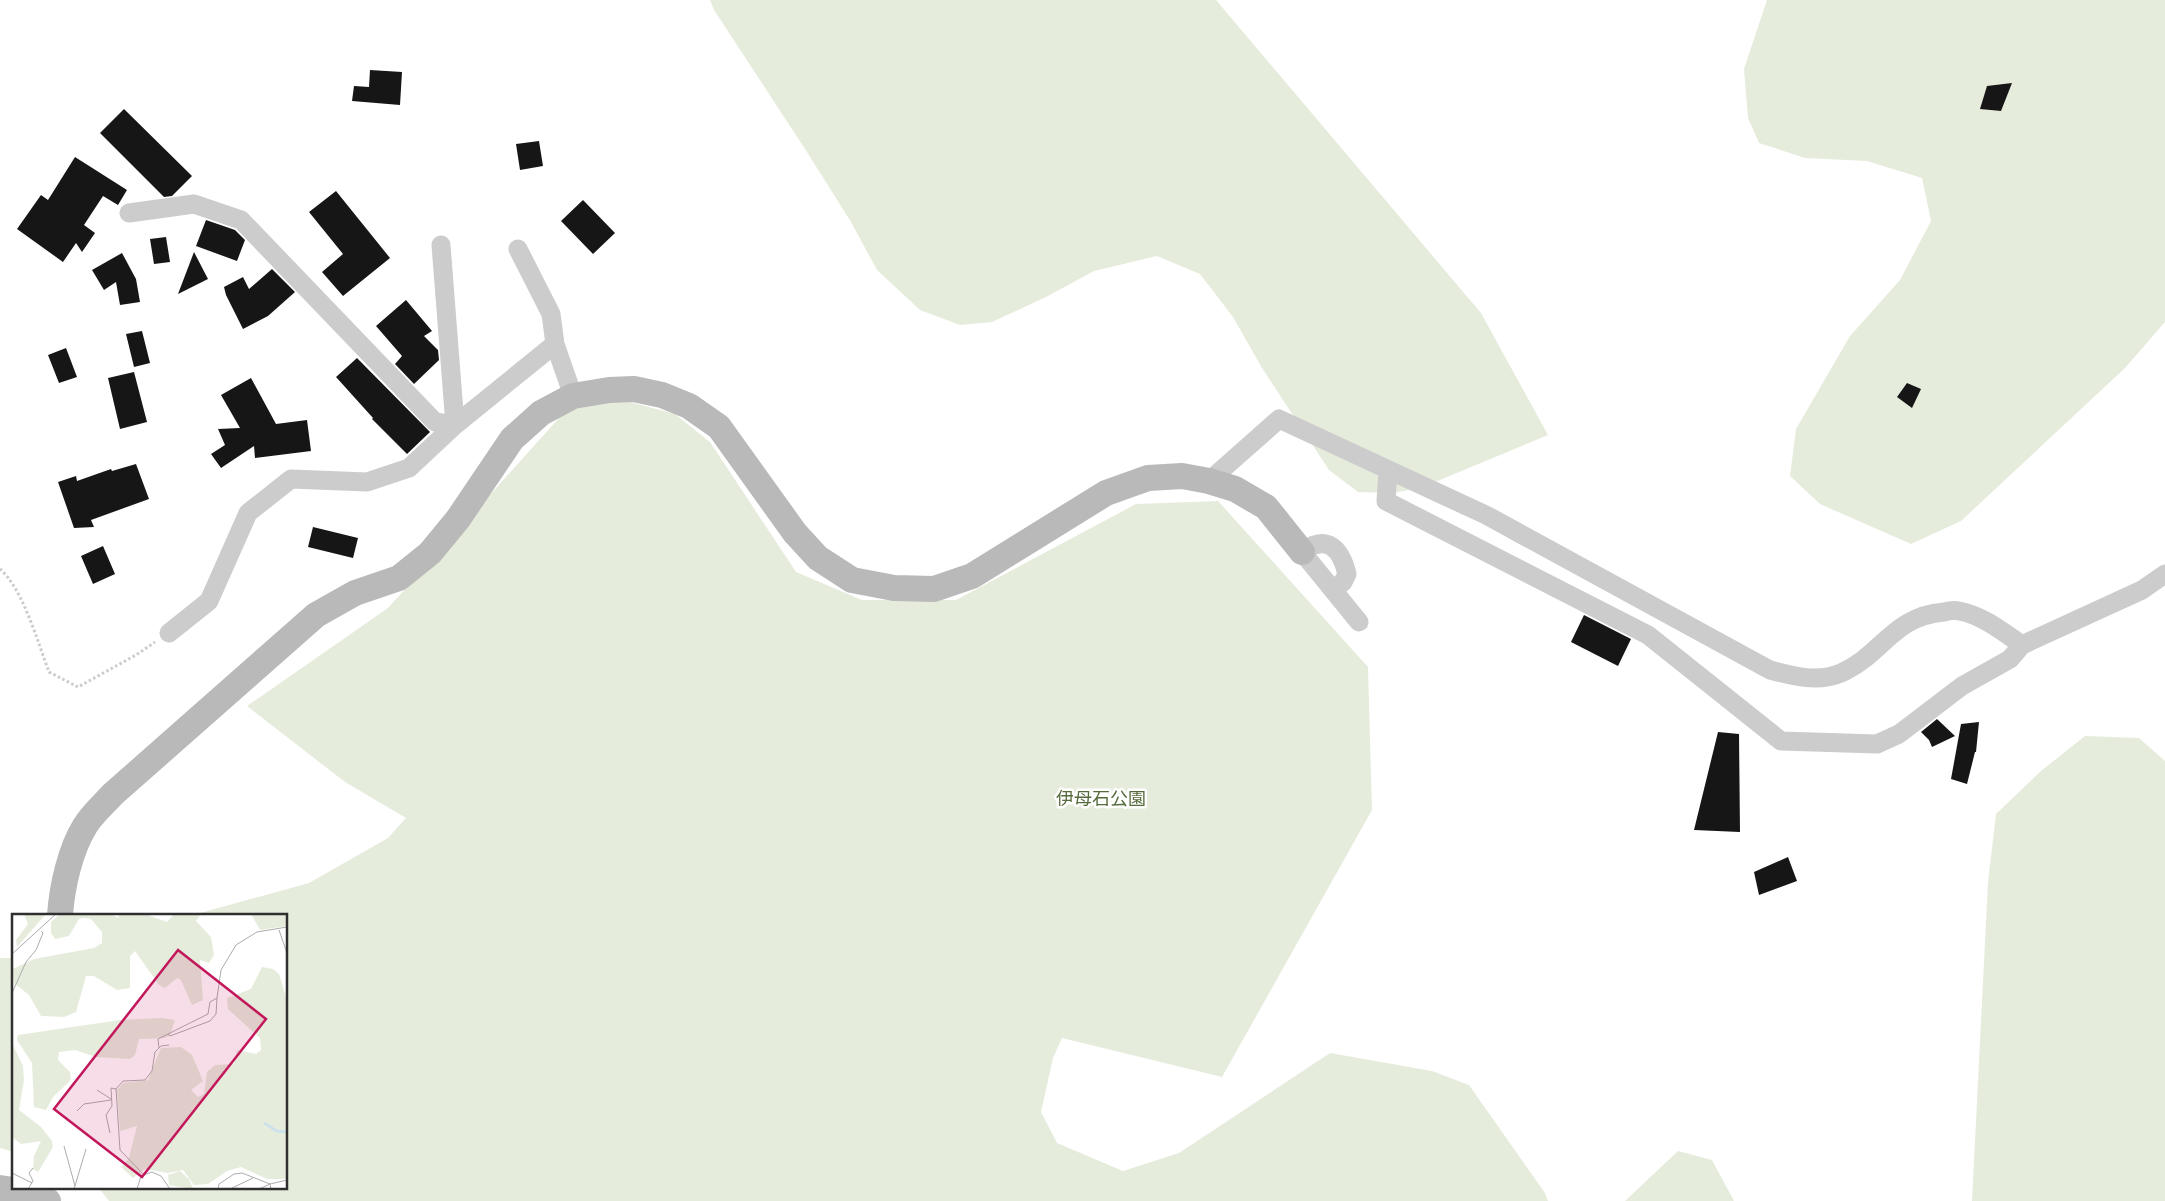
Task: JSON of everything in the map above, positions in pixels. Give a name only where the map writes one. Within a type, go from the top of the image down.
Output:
[{"type":"street","points":[[129,213],[194,204],[241,220],[435,422],[455,425]]},
{"type":"street","points":[[441,245],[455,425]]},
{"type":"street","points":[[518,250],[551,314],[555,344],[573,396]]},
{"type":"street","points":[[169,632],[209,601],[248,513],[291,479],[367,482],[409,468],[455,425],[555,344]]},
{"type":"street","points":[[60,914],[62,896],[71,859],[85,826],[113,794],[150,764],[316,615],[355,593],[400,578],[430,554],[458,519],[512,439],[541,413],[573,396],[610,390],[634,389],[662,395],[689,406],[719,427],[795,533],[818,558],[852,580],[894,588],[934,588],[972,576],[1106,493],[1148,478],[1182,476],[1209,481],[1235,489],[1266,507],[1359,622]]},
{"type":"street","points":[[1209,481],[1279,419],[1486,515],[1770,670],[1794,677],[1818,678],[1840,674],[1859,663],[1904,624],[1930,613],[1958,610],[1992,624],[2022,645]]},
{"type":"street","points":[[1388,470],[1386,502],[1648,635],[1781,741],[1877,744],[1899,734],[1962,686],[2010,659],[2022,645],[2142,590],[2165,574]]},
{"type":"street","points":[[1302,552],[1312,544],[1323,542],[1334,549],[1344,560],[1348,574],[1343,582],[1333,590]]},
{"type":"street","points":[[0,1188],[39,1194]]},
{"type":"path","points":[[0,569],[8,576],[31,623],[49,672],[78,687],[136,655],[169,632]]},
{"type":"green space","points":[[710,0],[1216,0],[1481,313],[1548,435],[1423,487],[1393,493],[1358,492],[1329,470],[1262,368],[1233,317],[1200,274],[1157,256],[1094,271],[1046,297],[992,322],[960,325],[920,310],[877,270],[851,222],[714,10]]},
{"type":"green space","points":[[1767,0],[2165,0],[2165,322],[2125,368],[1961,521],[1911,544],[1820,504],[1790,476],[1796,429],[1850,336],[1900,280],[1931,221],[1922,178],[1867,161],[1805,158],[1759,143],[1748,118],[1744,69]]},
{"type":"green space","name":"伊母石公園","points":[[600,394],[675,414],[710,442],[796,572],[862,600],[956,600],[1136,504],[1218,501],[1368,667],[1372,810],[1222,1077],[1062,1038],[1053,1058],[1041,1112],[1057,1143],[1123,1171],[1179,1153],[1330,1053],[1432,1071],[1469,1085],[1545,1193],[1548,1201],[109,1201],[99,1188],[288,1188],[288,914],[197,914],[309,883],[388,838],[406,818],[345,782],[247,706],[388,608],[568,408]]},
{"type":"green space","points":[[2085,736],[2139,738],[2165,761],[2165,1201],[1972,1201],[1988,882],[1996,814],[2041,771]]},
{"type":"green space","points":[[0,958],[12,958],[12,1151],[0,1148]]},
{"type":"green space","points":[[1678,1151],[1712,1160],[1734,1201],[1625,1201]]},
{"type":"building","points":[[370,70],[402,72],[400,105],[352,101],[354,86],[369,87]]},
{"type":"building","points":[[2012,83],[2001,111],[1980,109],[1987,86]]},
{"type":"building","points":[[124,109],[192,176],[172,196],[164,197],[100,133]]},
{"type":"building","points":[[539,141],[543,166],[520,170],[516,144]]},
{"type":"building","points":[[75,157],[127,190],[118,205],[103,196],[84,225],[95,233],[82,252],[76,243],[63,262],[17,229],[41,195],[48,200]]},
{"type":"building","points":[[336,191],[390,258],[343,296],[322,272],[343,254],[309,212]]},
{"type":"building","points":[[583,200],[615,233],[593,254],[561,221]]},
{"type":"building","points":[[206,220],[235,230],[245,240],[237,261],[196,246]]},
{"type":"building","points":[[166,237],[170,262],[154,264],[150,239]]},
{"type":"building","points":[[194,252],[208,279],[178,294]]},
{"type":"building","points":[[122,253],[136,279],[140,302],[120,305],[116,282],[104,290],[92,270]]},
{"type":"building","points":[[272,269],[295,292],[268,316],[243,329],[224,287],[243,277],[249,289]]},
{"type":"building","points":[[406,300],[432,331],[424,336],[438,350],[439,360],[414,384],[395,364],[402,356],[376,326]]},
{"type":"building","points":[[142,331],[150,363],[134,367],[126,334]]},
{"type":"building","points":[[66,348],[77,377],[59,383],[48,355]]},
{"type":"building","points":[[357,358],[430,432],[407,454],[372,419],[336,377]]},
{"type":"building","points":[[134,372],[147,422],[120,429],[108,378]]},
{"type":"building","points":[[251,378],[276,424],[307,420],[311,451],[255,458],[254,446],[221,468],[211,454],[225,445],[218,429],[240,428],[221,395]]},
{"type":"building","points":[[1907,383],[1921,389],[1912,408],[1897,397]]},
{"type":"building","points":[[136,464],[149,499],[91,520],[94,527],[74,528],[58,482],[76,476],[77,481],[111,469],[112,471]]},
{"type":"building","points":[[313,527],[358,538],[353,558],[308,547]]},
{"type":"building","points":[[103,546],[115,574],[93,584],[81,556]]},
{"type":"building","points":[[1584,615],[1631,639],[1618,666],[1571,642]]},
{"type":"building","points":[[1937,719],[1955,736],[1932,747],[1929,740],[1921,732]]},
{"type":"building","points":[[1979,722],[1976,752],[1967,784],[1951,779],[1961,724]]},
{"type":"building","points":[[1718,732],[1739,734],[1740,832],[1694,830]]},
{"type":"building","points":[[1788,857],[1797,881],[1759,895],[1754,872]]}]
